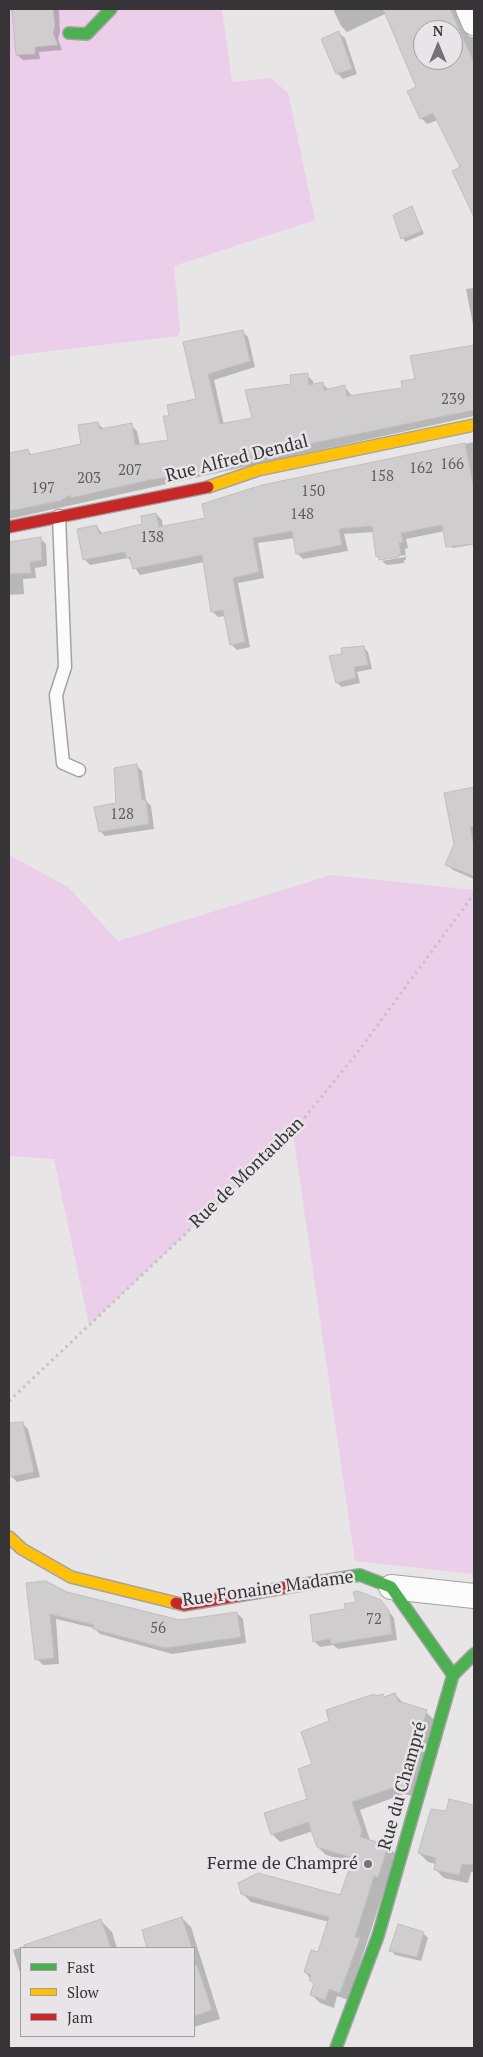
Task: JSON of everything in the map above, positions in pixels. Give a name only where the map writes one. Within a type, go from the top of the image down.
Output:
[{"type":"street","points":[[69,33],[87,34],[111,9]]},
{"type":"street","points":[[468,9],[474,23]]},
{"type":"street","name":"Rue Alfred Dendal","points":[[9,527],[210,486],[258,470],[474,425]]},
{"type":"street","name":"Rue Fonaine Madame","points":[[9,1537],[22,1548],[71,1577],[184,1605],[360,1575],[391,1587],[474,1596]]},
{"type":"street","points":[[391,1587],[453,1675]]},
{"type":"street","name":"Rue du Champré","points":[[336,2048],[378,1936],[453,1675],[474,1654]]},
{"type":"lane","points":[[59,516],[66,667],[56,695],[63,763],[79,770]]},
{"type":"path","name":"Rue de Montauban","points":[[9,1401],[293,1132],[357,1053],[474,894]]},
{"type":"shaded area","points":[[9,9],[222,9],[232,82],[271,78],[288,93],[315,220],[174,266],[180,330],[178,336],[9,356]]},
{"type":"shaded area","points":[[9,855],[68,887],[118,941],[331,875],[474,890],[474,1574],[355,1561],[293,1133],[89,1325],[54,1159],[9,1156]]},
{"type":"building","points":[[12,9],[53,9],[55,26],[53,33],[58,45],[35,47],[35,54],[16,55]]},
{"type":"building","points":[[383,9],[450,9],[455,20],[413,20],[413,70],[463,70],[463,38],[474,64],[474,217],[452,171],[460,167],[433,113],[420,119],[407,91],[416,87]]},
{"type":"building","points":[[339,31],[352,69],[336,74],[321,39]]},
{"type":"building","points":[[412,206],[422,231],[401,239],[393,215]]},
{"type":"building","points":[[243,330],[250,361],[208,374],[220,424],[252,418],[245,390],[291,384],[290,375],[308,373],[309,385],[323,382],[324,390],[345,385],[347,396],[402,388],[401,381],[415,379],[410,356],[474,345],[474,410],[255,455],[207,471],[149,480],[71,498],[70,495],[60,501],[9,511],[9,453],[28,449],[29,455],[81,444],[78,425],[98,422],[100,429],[132,423],[135,445],[168,440],[163,416],[169,416],[167,405],[196,399],[183,342]]},
{"type":"building","points":[[465,443],[474,490],[474,544],[446,547],[442,525],[401,533],[403,542],[399,543],[401,554],[399,554],[399,557],[379,560],[379,556],[376,557],[372,526],[339,529],[342,545],[296,554],[292,531],[253,538],[259,572],[233,578],[245,642],[230,645],[223,610],[211,612],[202,555],[133,569],[130,557],[127,558],[125,552],[83,560],[77,529],[97,525],[99,534],[142,524],[141,516],[156,513],[159,527],[205,518],[202,504],[262,485]]},
{"type":"building","points":[[41,537],[42,560],[30,562],[31,573],[9,574],[9,542]]},
{"type":"building","points":[[364,646],[368,665],[354,667],[356,678],[336,683],[329,656],[342,654],[341,648]]},
{"type":"building","points":[[137,764],[142,800],[146,800],[149,824],[99,832],[94,807],[116,803],[114,768]]},
{"type":"building","points":[[474,787],[474,826],[470,827],[474,846],[474,876],[445,865],[454,844],[444,793]]},
{"type":"building","points":[[23,1422],[34,1472],[9,1477],[9,1423]]},
{"type":"building","points":[[46,1581],[67,1592],[180,1620],[237,1612],[241,1637],[165,1648],[93,1629],[94,1625],[50,1614],[54,1658],[35,1660],[26,1583]]},
{"type":"building","points":[[358,1591],[381,1600],[389,1611],[392,1634],[331,1644],[330,1639],[313,1642],[310,1615],[345,1609],[344,1604],[356,1602],[353,1592]]},
{"type":"building","points":[[395,1693],[398,1701],[427,1710],[404,1788],[395,1787],[352,1802],[362,1831],[360,1837],[388,1845],[378,1878],[374,1876],[355,1937],[360,1938],[340,1993],[329,1989],[325,2000],[310,1995],[314,1983],[309,1980],[311,1975],[304,1972],[311,1950],[318,1952],[329,1917],[241,1894],[238,1883],[258,1873],[340,1895],[353,1858],[317,1847],[308,1822],[271,1835],[264,1813],[307,1799],[298,1769],[312,1764],[301,1732],[329,1721],[326,1710],[374,1694],[375,1696],[383,1694],[384,1697]]},
{"type":"building","points":[[449,1799],[474,1805],[474,1865],[462,1864],[459,1875],[434,1870],[436,1858],[418,1853],[431,1809],[446,1811]]},
{"type":"building","points":[[182,1917],[192,1947],[147,1947],[142,1930]]},
{"type":"building","points":[[101,1919],[111,1947],[25,1947],[24,1945]]},
{"type":"building","points":[[398,1924],[424,1932],[417,1957],[389,1951]]},
{"type":"building","points":[[197,1965],[212,2010],[195,2016],[195,1966]]},
{"type":"traffic: fast","points":[[69,33],[87,34],[111,9]]},
{"type":"traffic: fast","points":[[324,1581],[360,1575],[391,1587],[453,1675]]},
{"type":"traffic: fast","points":[[336,2048],[378,1936],[453,1675],[474,1654]]},
{"type":"traffic: slow","points":[[208,487],[258,470],[474,425]]},
{"type":"traffic: slow","points":[[9,1537],[22,1549],[71,1577],[176,1603]]},
{"type":"traffic: jam","points":[[9,527],[208,487]]},
{"type":"traffic: jam","points":[[176,1603],[184,1605],[324,1581]]},
{"type":"place","name":"Ferme de Champré","points":[[368,1864]]}]
